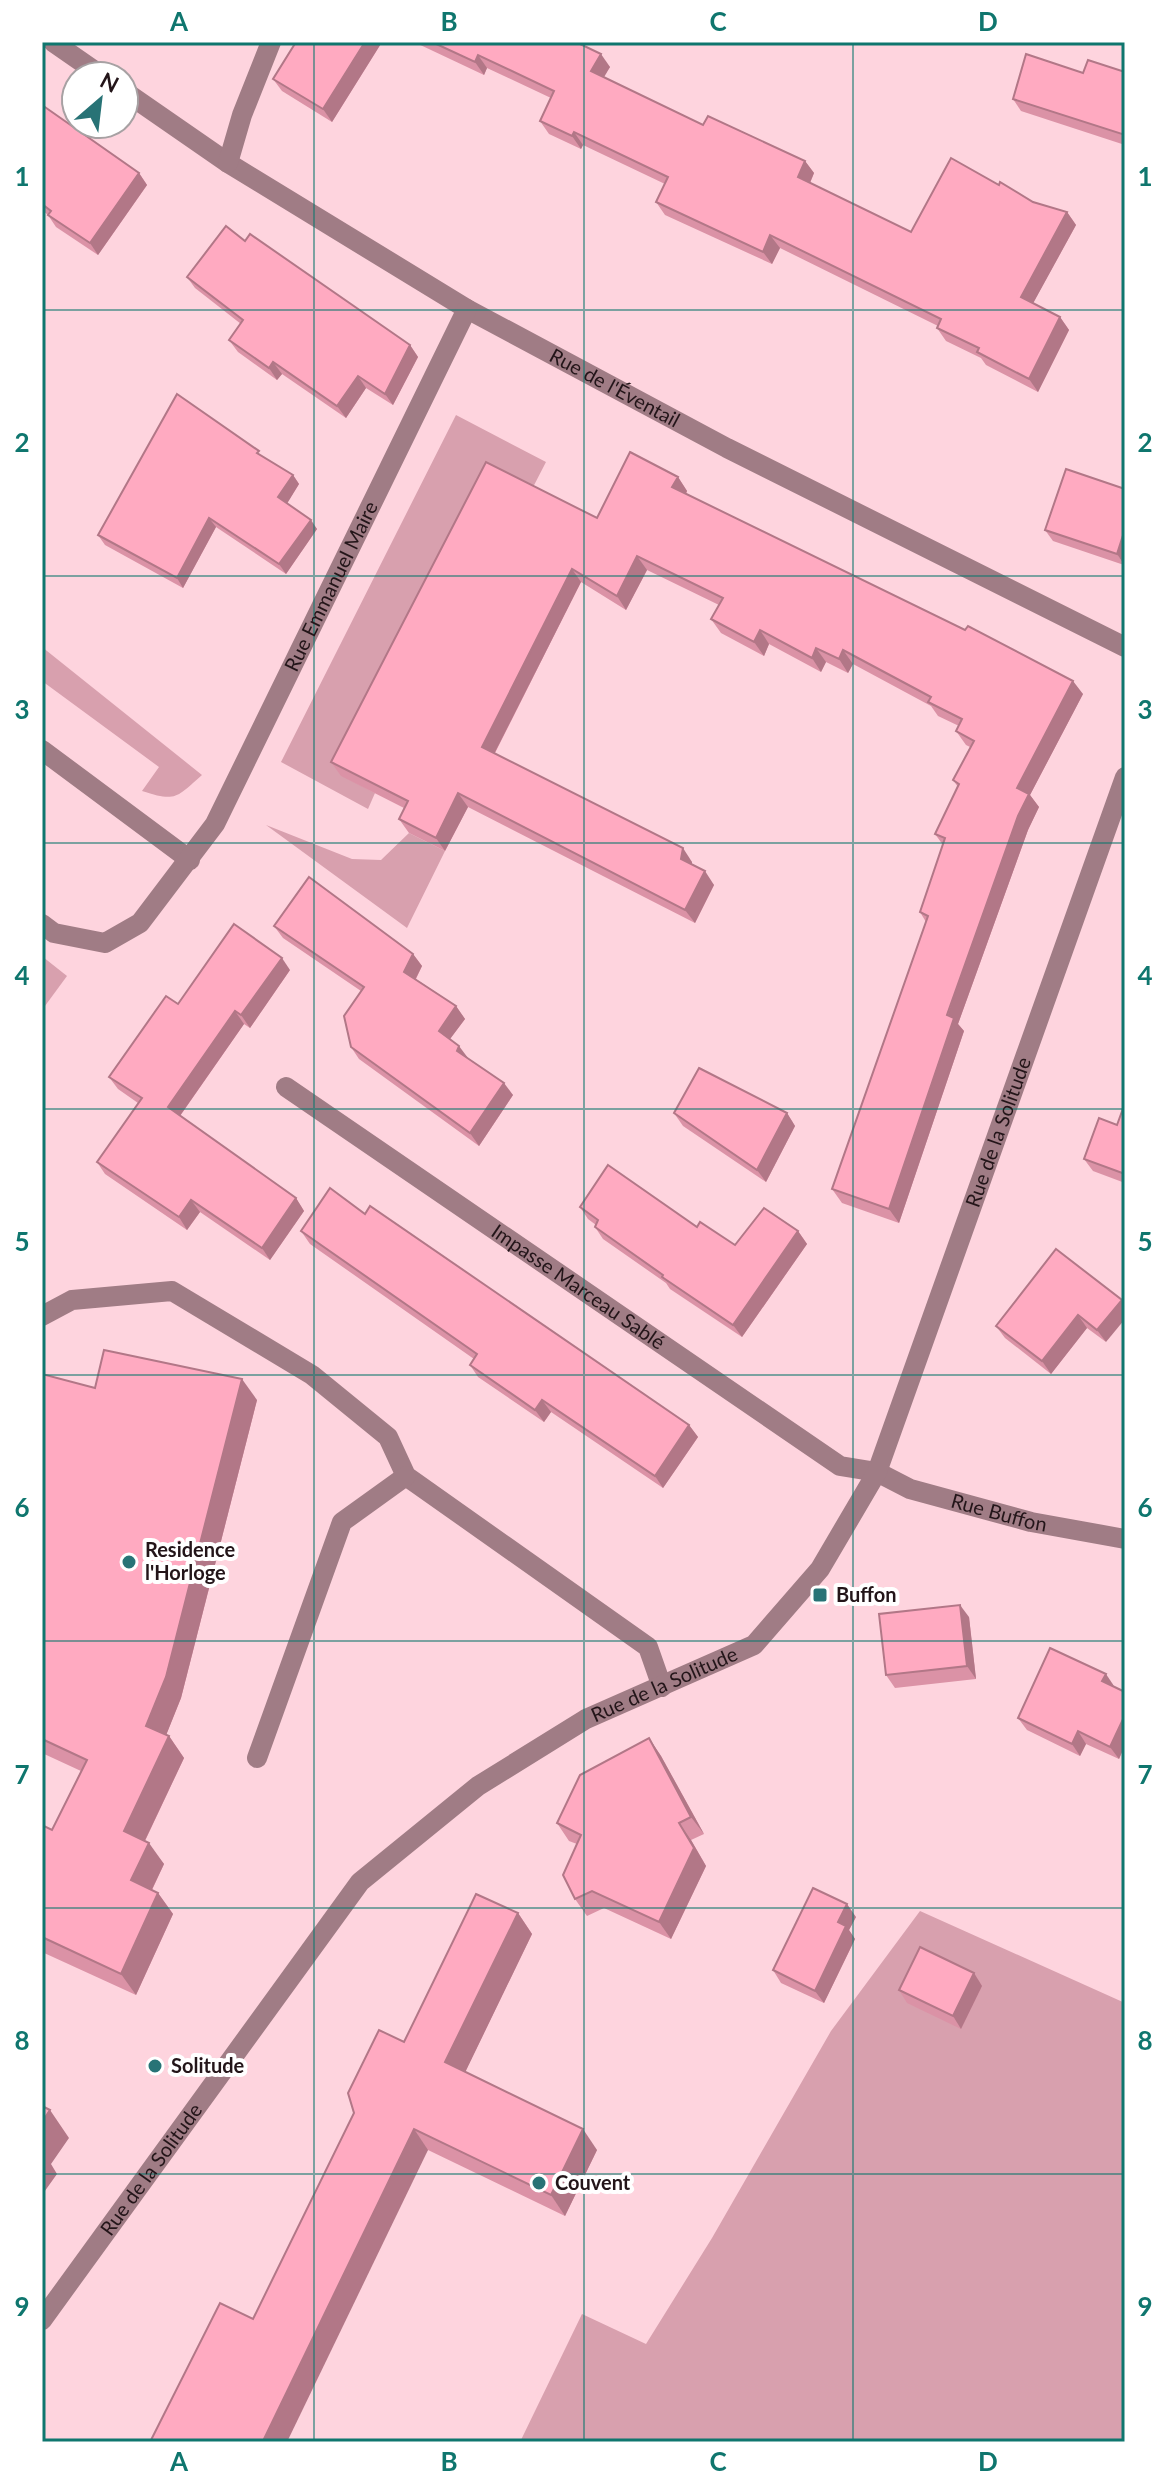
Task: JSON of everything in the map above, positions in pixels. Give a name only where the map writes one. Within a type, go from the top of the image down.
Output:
[{"type":"street","points":[[53,42],[79,60]]},
{"type":"street","points":[[228,163],[242,115],[271,42]]},
{"type":"street","name":"Rue de l'Éventail","points":[[140,102],[228,163],[467,309],[727,448],[1125,647]]},
{"type":"street","name":"Rue Emmanuel Maire","points":[[42,924],[54,933],[105,943],[140,923],[215,824],[467,309]]},
{"type":"street","points":[[42,750],[190,860]]},
{"type":"street","name":"Rue de la Solitude","points":[[42,2320],[360,1882],[478,1786],[586,1719],[754,1645],[820,1569],[877,1472],[1125,777]]},
{"type":"street","name":"Impasse Marceau Sablé","points":[[286,1087],[840,1466],[877,1472]]},
{"type":"street","points":[[42,1316],[72,1300],[172,1291],[312,1375],[388,1437],[406,1476],[648,1647],[662,1687]]},
{"type":"street","name":"Rue Buffon","points":[[877,1472],[910,1489],[1031,1522],[1125,1539]]},
{"type":"street","points":[[257,1758],[342,1522],[406,1476]]},
{"type":"shaded area","points":[[456,415],[546,462],[530,493],[341,775],[375,793],[368,809],[281,762]]},
{"type":"shaded area","points":[[42,647],[202,775],[175,796],[142,791],[159,767],[42,681]]},
{"type":"shaded area","points":[[266,825],[352,859],[381,860],[409,833],[445,851],[407,928]]},
{"type":"shaded area","points":[[42,959],[67,976],[42,1010]]},
{"type":"shaded area","points":[[920,1911],[1125,2003],[1125,2442],[520,2442],[582,2314],[646,2344],[712,2238],[831,2031]]},
{"type":"building","points":[[296,42],[365,42],[323,109],[273,79]]},
{"type":"building","points":[[432,42],[576,42],[601,54],[591,71],[703,125],[708,116],[805,161],[798,177],[911,232],[951,158],[1033,202],[1067,212],[1021,297],[1060,317],[1029,379],[977,352],[979,348],[937,328],[941,319],[770,235],[763,252],[656,202],[668,177],[574,132],[572,136],[540,121],[554,91],[478,55],[475,62]]},
{"type":"building","points":[[1026,54],[1083,73],[1088,60],[1125,72],[1125,135],[1013,99]]},
{"type":"building","points":[[42,105],[60,118],[60,140],[92,140],[139,173],[90,243],[48,215],[51,211],[42,204]]},
{"type":"building","points":[[226,226],[245,241],[250,234],[410,345],[385,394],[358,376],[337,406],[273,362],[269,368],[229,340],[243,320],[187,277]]},
{"type":"building","points":[[177,394],[259,451],[257,453],[293,475],[278,497],[311,520],[279,564],[209,518],[177,578],[98,535]]},
{"type":"building","points":[[630,452],[678,477],[672,487],[965,630],[968,626],[1073,681],[1017,788],[1029,794],[1018,816],[947,1015],[954,1018],[889,1209],[832,1189],[928,916],[920,912],[945,838],[935,834],[959,784],[953,780],[974,741],[956,731],[962,719],[928,702],[931,697],[843,650],[839,659],[816,648],[812,658],[760,630],[754,642],[711,619],[723,598],[637,556],[617,596],[572,569],[482,747],[683,848],[681,859],[705,871],[685,910],[458,793],[436,838],[399,819],[408,801],[331,762],[486,462],[597,518]]},
{"type":"building","points":[[1066,469],[1125,489],[1125,529],[1117,554],[1045,530]]},
{"type":"building","points":[[309,877],[413,954],[404,972],[456,1006],[439,1031],[459,1046],[457,1051],[504,1083],[470,1133],[351,1047],[344,1016],[364,987],[274,926]]},
{"type":"building","points":[[234,924],[282,958],[241,1015],[235,1011],[168,1107],[296,1198],[262,1248],[191,1200],[179,1217],[97,1162],[142,1098],[109,1077],[166,996],[178,1004]]},
{"type":"building","points":[[699,1068],[787,1113],[757,1170],[674,1113]]},
{"type":"building","points":[[1125,1103],[1125,1174],[1084,1159],[1099,1118],[1117,1125]]},
{"type":"building","points":[[608,1165],[697,1227],[700,1222],[735,1245],[764,1208],[798,1231],[733,1325],[595,1227],[598,1220],[580,1207]]},
{"type":"building","points":[[330,1188],[365,1214],[370,1206],[689,1425],[655,1476],[542,1400],[535,1410],[470,1365],[477,1354],[301,1231]]},
{"type":"building","points":[[1056,1249],[1122,1300],[1097,1330],[1078,1315],[1042,1361],[996,1326]]},
{"type":"building","name":"Residence l'Horloge","points":[[104,1350],[242,1379],[166,1677],[146,1726],[169,1736],[124,1831],[149,1843],[131,1880],[158,1893],[121,1974],[42,1937],[42,1825],[52,1830],[87,1760],[42,1739],[42,1374],[95,1388]]},
{"type":"building","points":[[960,1605],[967,1666],[886,1675],[879,1614]]},
{"type":"building","points":[[1050,1648],[1106,1674],[1102,1681],[1125,1692],[1125,1715],[1110,1747],[1078,1731],[1072,1744],[1018,1718]]},
{"type":"building","points":[[649,1738],[691,1817],[679,1823],[694,1848],[659,1922],[592,1891],[575,1899],[563,1875],[581,1835],[557,1823],[580,1775]]},
{"type":"building","points":[[813,1888],[847,1904],[838,1922],[846,1926],[815,1991],[773,1970]]},
{"type":"building","name":"Couvent","points":[[476,1894],[518,1913],[445,2062],[583,2129],[551,2195],[414,2129],[265,2442],[150,2442],[220,2303],[253,2319],[354,2113],[348,2093],[379,2030],[404,2042]]},
{"type":"building","points":[[920,1947],[974,1973],[953,2016],[899,1990]]},
{"type":"building","points":[[42,2106],[50,2110],[42,2122]]},
{"type":"place","name":"Residence l'Horloge","points":[[129,1562]]},
{"type":"place","name":"Buffon","points":[[820,1595]]},
{"type":"place","name":"Solitude","points":[[155,2066]]},
{"type":"place","name":"Couvent","points":[[539,2183]]}]
